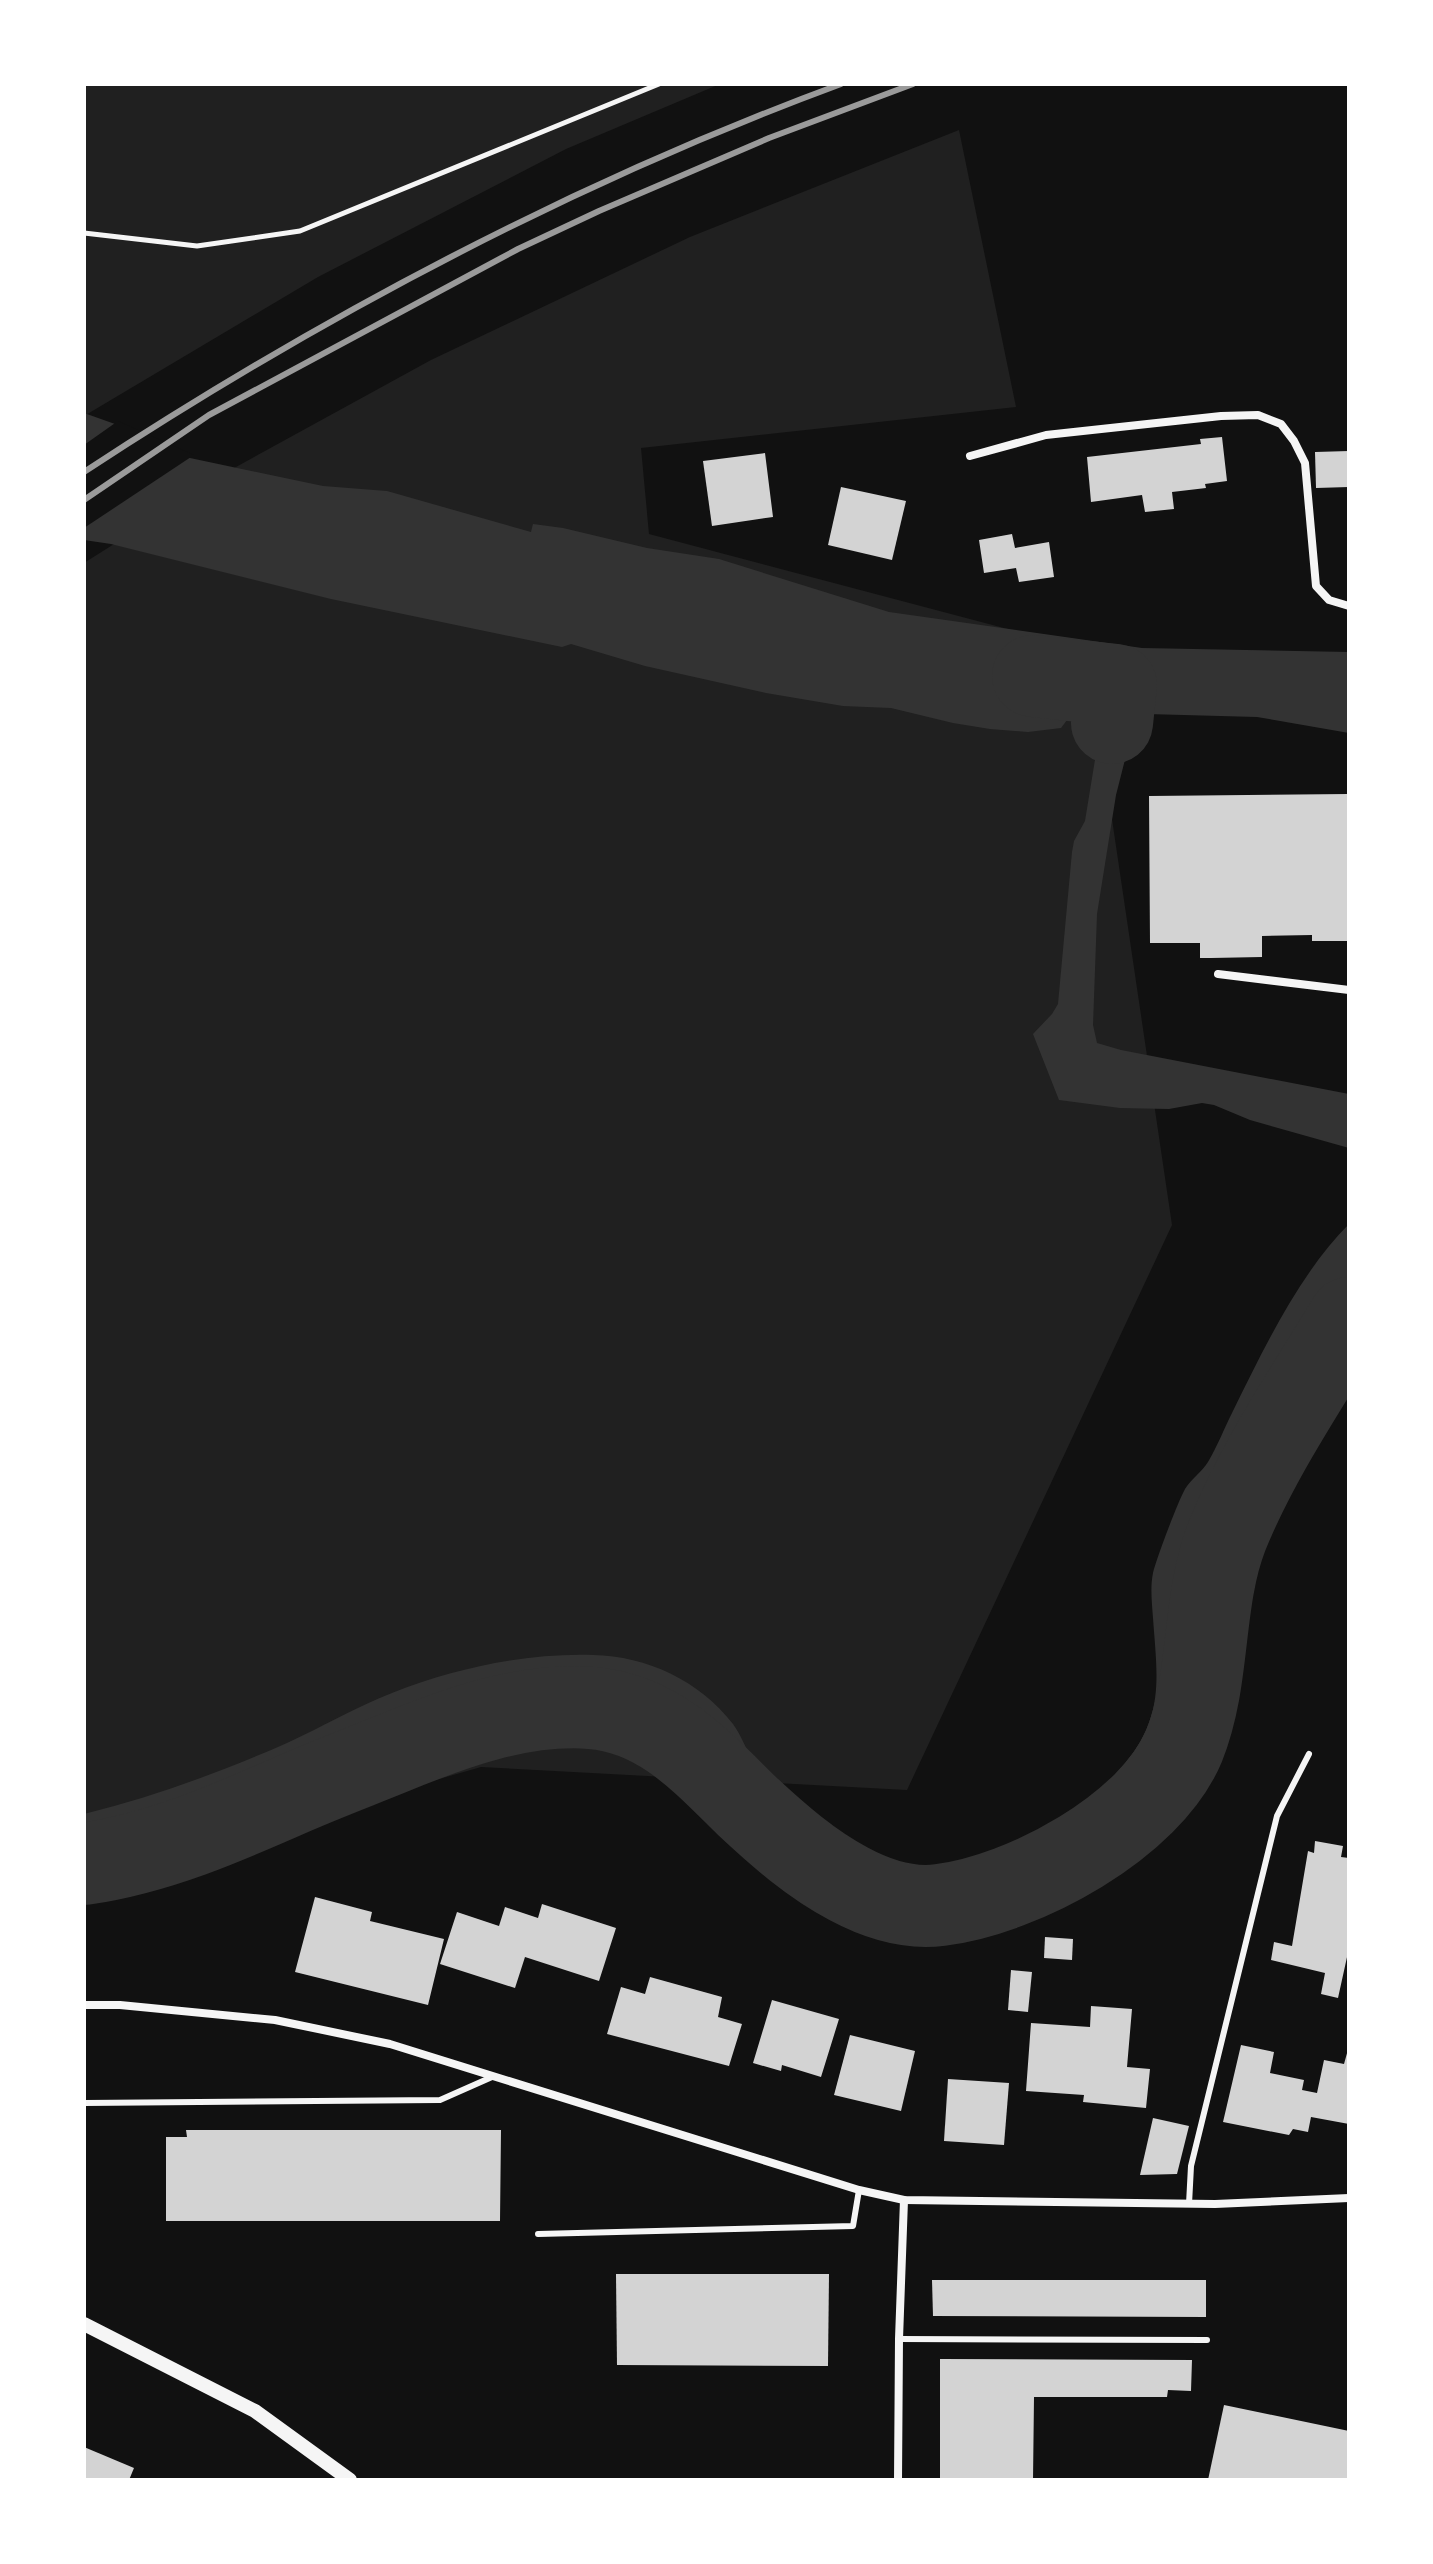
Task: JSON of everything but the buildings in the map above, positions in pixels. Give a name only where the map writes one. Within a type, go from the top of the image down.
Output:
[{"type":"street","points":[[970,456],[1046,435],[1221,416],[1258,415],[1281,424],[1305,463],[1316,586],[1329,600],[1349,606]]},
{"type":"street","points":[[1218,974],[1349,990]]},
{"type":"street","points":[[84,2005],[120,2005],[275,2020],[390,2044],[859,2190],[904,2200],[1215,2204],[1349,2198]]},
{"type":"street","points":[[898,2480],[904,2200]]},
{"type":"street","points":[[84,2324],[255,2411],[350,2480]]},
{"type":"lane","points":[[1189,2204],[1191,2166],[1277,1816],[1309,1754]]},
{"type":"lane","points":[[84,2103],[440,2100],[492,2077]]},
{"type":"lane","points":[[538,2234],[853,2226],[859,2190]]},
{"type":"lane","points":[[899,2339],[1207,2340]]},
{"type":"path","points":[[84,233],[197,246],[300,231],[659,84]]},
{"type":"shaded area","points":[[84,84],[720,84],[566,149],[318,277],[84,416]]},
{"type":"shaded area","points":[[959,130],[1016,407],[641,448],[649,534],[1087,650],[1172,1225],[907,1790],[481,1767],[84,1881],[84,563],[236,467],[431,360],[690,237]]},
{"type":"shaded area","points":[[84,413],[190,458],[323,486],[387,491],[531,532],[533,524],[563,528],[647,548],[719,559],[889,612],[1142,648],[1349,652],[1349,733],[1257,717],[1073,712],[1061,728],[1028,732],[990,729],[891,708],[843,706],[766,693],[645,666],[571,644],[562,647],[331,599],[84,540]]},
{"type":"shaded area","points":[[1101,723],[1124,724],[1130,740],[1116,795],[1097,914],[1093,1025],[1097,1043],[1349,1094],[1349,1148],[1202,1103],[1169,1109],[1120,1108],[1059,1100],[1033,1034],[1058,1004],[1072,852],[1074,841],[1085,821]]},
{"type":"shaded area","points":[[1349,1224],[1351,1293],[1347,1321],[1257,1472],[1227,1537],[1213,1587],[1198,1691],[1185,1741],[1166,1775],[1137,1808],[1100,1839],[1057,1865],[1012,1886],[966,1899],[923,1904],[884,1899],[845,1883],[808,1859],[672,1738],[631,1717],[609,1710],[584,1708],[534,1711],[461,1728],[344,1772],[193,1835],[140,1852],[84,1864],[84,1814],[161,1792],[237,1764],[416,1684],[491,1664],[567,1655],[613,1656],[633,1660],[688,1684],[705,1695],[733,1724],[755,1763],[764,1772],[826,1822],[885,1857],[914,1866],[945,1868],[976,1863],[1010,1852],[1045,1832],[1088,1800],[1108,1782],[1139,1744],[1153,1710],[1156,1693],[1152,1578],[1172,1518],[1185,1489],[1206,1466],[1256,1364],[1298,1289]]},
{"type":"pier","points":[[118,421],[194,455],[84,528],[84,445]]},
{"type":"waterway","points":[[1033,676],[1116,685],[1112,723]]},
{"type":"waterway","points":[[84,1864],[192,1836],[415,1744],[464,1727],[514,1714],[565,1707],[591,1708],[638,1719],[678,1742],[795,1848],[835,1876],[871,1894],[893,1902],[928,1906],[973,1899],[1008,1887],[1081,1852],[1114,1829],[1144,1803],[1167,1775],[1184,1746],[1193,1720],[1213,1588],[1227,1536],[1268,1452],[1349,1318]]},
{"type":"railway","points":[[84,472],[265,359],[451,257],[643,164],[841,84]]},
{"type":"railway","points":[[84,500],[209,415],[518,249],[769,138],[913,84]]}]
